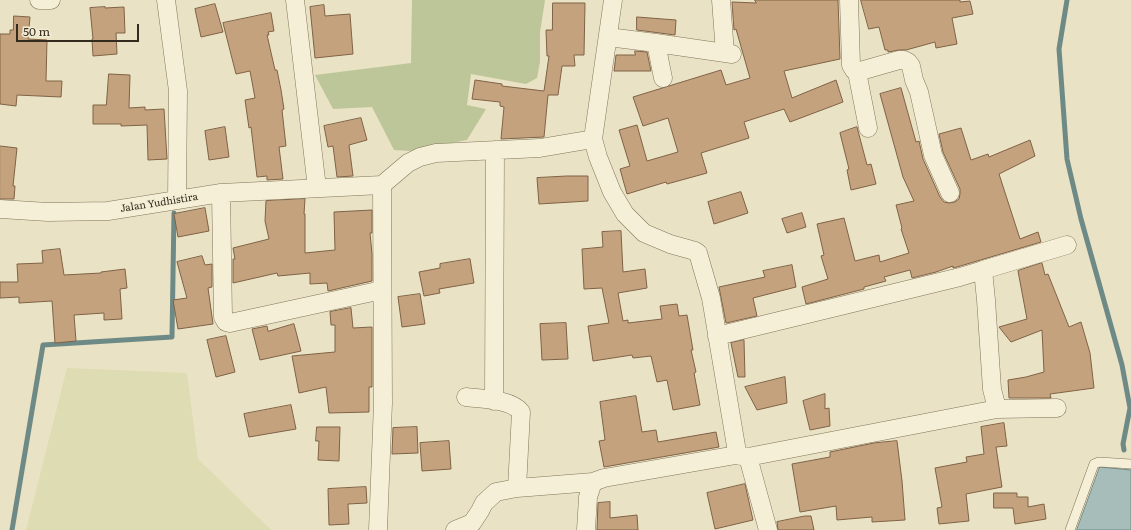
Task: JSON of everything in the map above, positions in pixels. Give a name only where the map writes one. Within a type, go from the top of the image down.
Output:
[{"type":"street","points":[[39,0],[51,0]]},
{"type":"street","points":[[166,0],[178,91],[177,200]]},
{"type":"street","points":[[295,0],[318,188]]},
{"type":"street","points":[[613,0],[593,138],[598,157],[612,192],[625,214],[644,233],[670,244],[698,253],[711,298],[736,446],[742,456],[768,530]]},
{"type":"street","points":[[608,37],[729,54],[721,0]]},
{"type":"street","points":[[849,0],[851,65],[857,72],[868,128]]},
{"type":"street","points":[[656,43],[663,78]]},
{"type":"street","points":[[857,72],[899,60],[908,62],[911,66],[914,80],[919,92],[933,155],[950,193]]},
{"type":"street","points":[[378,530],[383,403],[382,185],[408,163],[420,157],[436,153],[540,148],[593,138]]},
{"type":"street","points":[[494,401],[495,150]]},
{"type":"street","name":"Jalan Yudhistira","points":[[0,209],[48,212],[108,211],[221,193],[382,185]]},
{"type":"street","points":[[221,193],[223,317],[226,322],[230,323],[382,290]]},
{"type":"street","points":[[717,336],[953,279],[1067,245]]},
{"type":"street","points":[[983,270],[992,389],[996,409]]},
{"type":"street","points":[[466,398],[510,404],[517,407],[521,412],[517,488]]},
{"type":"street","points":[[454,530],[472,523],[484,503],[496,492],[517,488],[593,482],[604,478],[742,456],[996,409],[1057,408]]},
{"type":"street","points":[[586,530],[588,497],[593,482]]},
{"type":"lane","points":[[1070,530],[1094,464],[1099,462],[1131,464]]},
{"type":"shaded area","points":[[67,368],[187,373],[198,459],[271,530],[26,530]]},
{"type":"green space","points":[[412,0],[545,0],[540,32],[540,62],[537,78],[526,84],[471,74],[467,105],[486,109],[467,140],[410,151],[394,150],[372,107],[333,109],[315,75],[411,63]]},
{"type":"water","points":[[1100,467],[1131,470],[1131,530],[1077,530]]},
{"type":"building","points":[[755,0],[838,0],[840,59],[784,71],[792,98],[836,80],[843,102],[790,122],[784,109],[744,122],[749,138],[701,153],[707,173],[667,184],[666,182],[627,194],[620,169],[630,166],[619,130],[637,125],[647,161],[678,152],[668,118],[643,126],[633,97],[721,70],[726,85],[750,78],[736,29],[734,30],[732,2],[756,3]]},
{"type":"building","points":[[861,0],[970,1],[973,14],[952,18],[957,44],[936,48],[935,42],[906,50],[888,52],[888,50],[885,50],[879,27],[869,29]]},
{"type":"building","points":[[553,3],[585,3],[584,55],[574,55],[575,66],[562,66],[558,95],[548,95],[544,137],[501,139],[504,107],[500,106],[500,102],[472,99],[475,80],[502,84],[502,86],[544,91],[549,56],[547,56],[546,30],[552,30]]},
{"type":"building","points":[[215,4],[223,32],[201,37],[195,9]]},
{"type":"building","points":[[324,5],[325,16],[350,14],[353,54],[315,58],[310,7]]},
{"type":"building","points":[[124,7],[125,33],[116,33],[117,54],[93,56],[90,8]]},
{"type":"building","points":[[271,13],[274,31],[268,32],[269,35],[267,35],[281,90],[284,109],[282,110],[286,146],[279,147],[283,179],[267,180],[267,176],[257,177],[251,127],[249,128],[245,100],[255,98],[250,71],[236,74],[223,23]]},
{"type":"building","points":[[14,16],[30,17],[28,39],[47,40],[46,81],[62,81],[61,97],[17,95],[16,106],[0,104],[0,34],[10,34],[10,30],[13,30]]},
{"type":"building","points":[[637,17],[676,20],[675,35],[637,30]]},
{"type":"building","points":[[635,51],[647,52],[651,71],[614,71],[616,55],[635,55]]},
{"type":"building","points":[[109,74],[130,75],[129,108],[145,107],[145,110],[164,109],[167,159],[148,160],[147,125],[121,126],[121,124],[93,124],[93,105],[106,105]]},
{"type":"building","points":[[901,88],[916,142],[919,141],[923,159],[940,197],[944,202],[955,202],[959,199],[960,189],[943,152],[939,134],[961,128],[971,160],[988,154],[989,157],[1030,140],[1035,156],[999,174],[1020,239],[1038,232],[1041,242],[957,267],[953,268],[953,266],[912,278],[910,270],[884,277],[886,281],[864,287],[864,289],[806,304],[802,287],[828,279],[821,256],[824,255],[817,224],[844,218],[855,261],[879,255],[880,262],[909,253],[901,229],[896,205],[914,201],[903,177],[880,94]]},
{"type":"building","points":[[361,118],[367,140],[349,145],[353,176],[337,177],[333,146],[328,147],[324,126]]},
{"type":"building","points":[[225,127],[229,157],[209,160],[205,131]]},
{"type":"building","points":[[857,127],[867,165],[871,164],[876,184],[851,190],[847,170],[849,169],[840,133]]},
{"type":"building","points":[[0,146],[17,148],[13,186],[15,186],[14,199],[0,199]]},
{"type":"building","points":[[588,176],[588,201],[539,204],[537,178]]},
{"type":"building","points":[[741,192],[748,213],[714,224],[708,202]]},
{"type":"building","points":[[305,199],[305,253],[335,250],[334,212],[372,210],[372,233],[370,233],[372,281],[328,291],[327,283],[310,284],[310,273],[278,276],[277,273],[233,283],[233,259],[235,259],[233,248],[269,239],[265,221],[266,201]]},
{"type":"building","points":[[205,208],[209,231],[178,237],[174,214]]},
{"type":"building","points":[[802,213],[806,227],[787,233],[782,219]]},
{"type":"building","points":[[621,231],[623,272],[645,269],[647,288],[618,293],[623,321],[628,320],[628,323],[662,319],[660,306],[677,304],[679,316],[687,315],[693,350],[691,350],[696,372],[694,373],[700,405],[673,410],[667,380],[657,382],[651,356],[633,358],[632,355],[593,361],[588,326],[609,323],[602,288],[584,289],[582,249],[603,247],[602,232]]},
{"type":"building","points":[[60,249],[64,275],[101,273],[125,269],[127,288],[120,289],[122,319],[104,320],[104,313],[74,315],[76,341],[55,343],[52,301],[19,303],[19,297],[0,298],[0,282],[18,282],[17,264],[43,263],[42,251]]},
{"type":"building","points":[[202,256],[205,265],[212,264],[212,287],[208,288],[213,324],[178,329],[173,300],[187,298],[177,262]]},
{"type":"building","points":[[470,259],[474,283],[439,289],[440,293],[424,296],[419,272],[440,268],[440,264]]},
{"type":"building","points":[[1042,263],[1045,275],[1048,274],[1069,327],[1081,322],[1090,353],[1094,388],[1050,394],[1051,398],[1009,398],[1008,380],[1044,372],[1042,330],[1011,342],[999,327],[1027,319],[1018,271]]},
{"type":"building","points":[[792,265],[796,287],[753,298],[757,316],[726,323],[719,287],[765,277],[763,271]]},
{"type":"building","points":[[420,294],[425,324],[402,327],[398,297]]},
{"type":"building","points":[[351,308],[353,328],[372,327],[372,387],[369,387],[369,412],[329,413],[326,387],[299,393],[292,356],[335,352],[335,325],[331,325],[330,312]]},
{"type":"building","points":[[566,323],[568,359],[542,360],[540,324]]},
{"type":"building","points":[[294,324],[301,351],[260,360],[252,329],[267,326],[268,331]]},
{"type":"building","points":[[226,336],[235,372],[216,377],[207,340]]},
{"type":"building","points":[[744,340],[745,377],[738,377],[731,343]]},
{"type":"building","points":[[785,377],[787,403],[757,410],[745,387]]},
{"type":"building","points":[[825,394],[825,409],[829,408],[830,426],[810,430],[803,401]]},
{"type":"building","points":[[636,396],[642,432],[656,430],[658,442],[716,432],[719,447],[604,467],[599,441],[605,440],[600,402]]},
{"type":"building","points":[[291,405],[296,429],[249,437],[244,414]]},
{"type":"building","points":[[1004,423],[1007,446],[996,447],[1002,487],[966,494],[969,521],[939,524],[937,508],[942,507],[935,468],[967,462],[966,457],[984,454],[981,427]]},
{"type":"building","points":[[317,427],[340,427],[339,461],[318,460],[319,441],[316,441]]},
{"type":"building","points":[[417,427],[418,453],[392,454],[393,428]]},
{"type":"building","points":[[449,441],[451,469],[422,471],[420,443]]},
{"type":"building","points":[[897,441],[905,520],[872,522],[872,517],[837,520],[836,506],[800,512],[792,464],[830,457],[830,452],[874,443]]},
{"type":"building","points":[[745,484],[753,520],[715,529],[707,493]]},
{"type":"building","points":[[366,487],[367,503],[348,504],[349,524],[329,525],[328,489]]},
{"type":"building","points":[[994,493],[1017,493],[1017,497],[1028,497],[1028,507],[1044,504],[1046,519],[1015,524],[1013,508],[994,508]]},
{"type":"building","points":[[610,502],[610,518],[637,515],[638,530],[597,530],[598,503]]},
{"type":"building","points":[[811,516],[814,530],[778,530],[777,522]]},
{"type":"waterway","points":[[1067,0],[1059,49],[1067,159],[1081,219],[1122,365],[1130,408],[1123,444],[1124,450]]},
{"type":"waterway","points":[[12,530],[43,345],[172,337],[174,213]]}]
